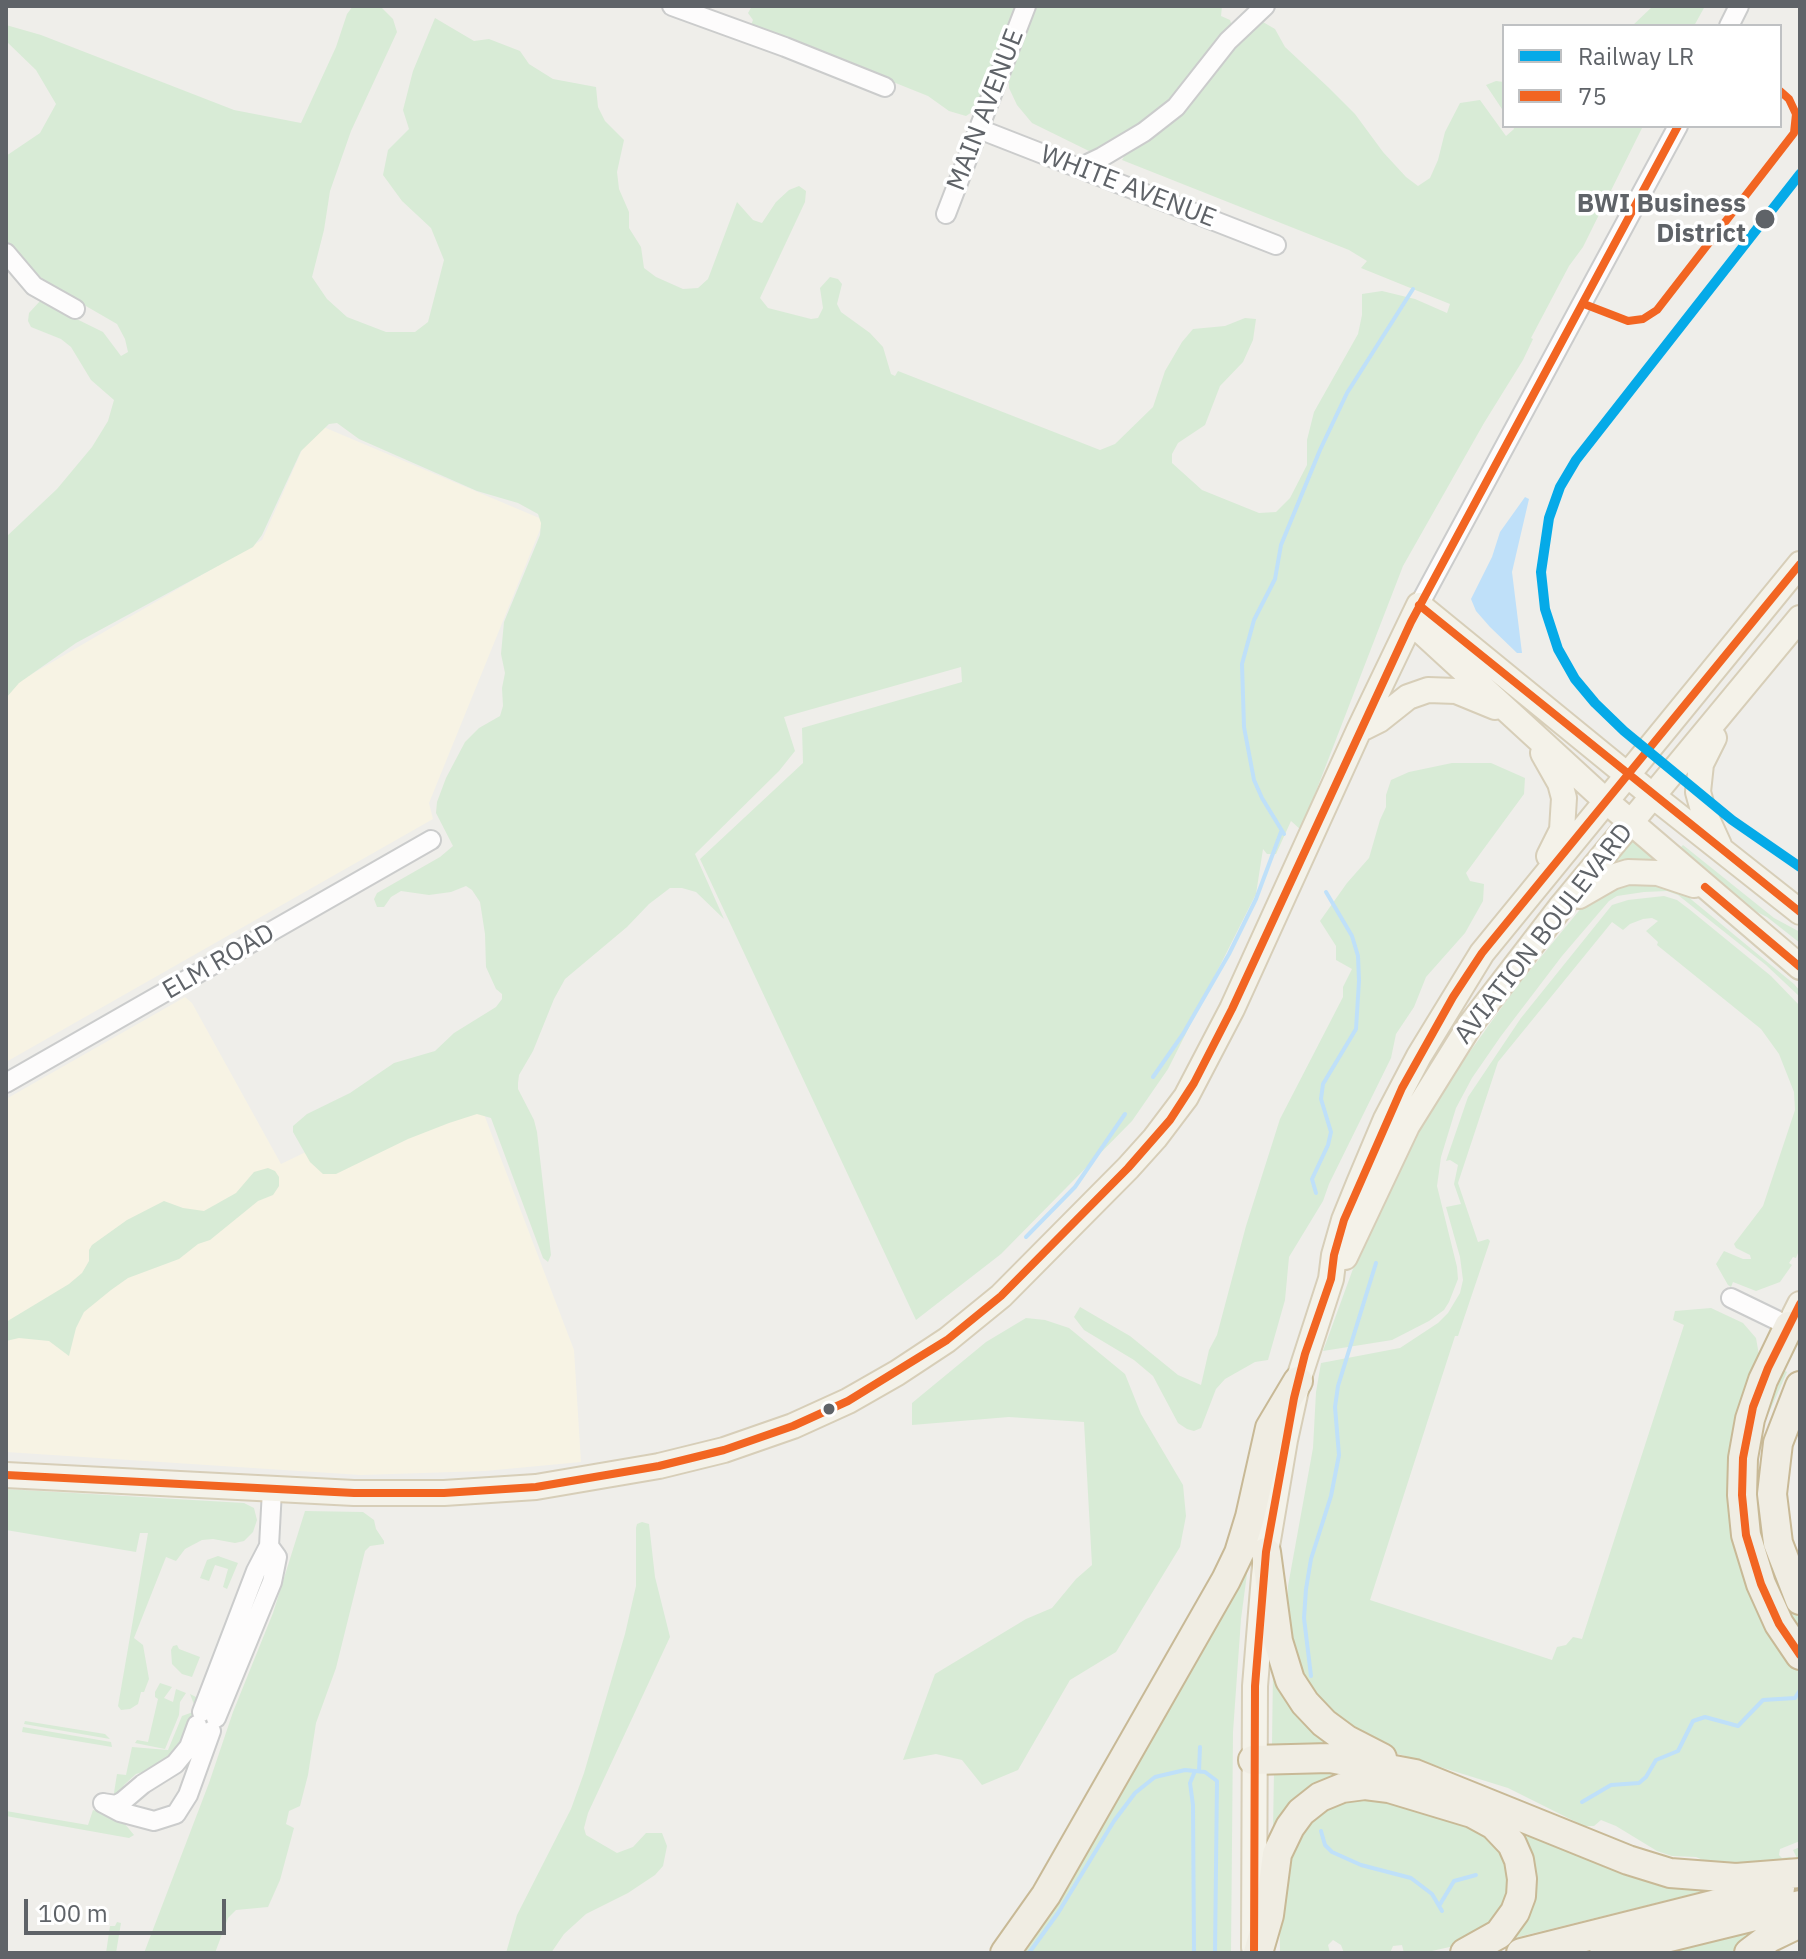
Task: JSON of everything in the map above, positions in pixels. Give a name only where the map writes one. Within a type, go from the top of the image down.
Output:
[{"type":"highway","points":[[1796,1320],[1763,1380],[1753,1407],[1745,1444],[1742,1495],[1744,1523],[1756,1570],[1773,1612],[1796,1649]]},
{"type":"highway","points":[[1005,1953],[1046,1895],[1226,1580],[1239,1553],[1250,1517],[1270,1428],[1298,1381]]},
{"type":"highway","points":[[1800,1386],[1778,1443],[1772,1494],[1778,1543],[1800,1600]]},
{"type":"highway","points":[[1266,1552],[1281,1654],[1297,1693],[1336,1733],[1415,1774],[1661,1871],[1719,1878],[1800,1873]]},
{"type":"highway","points":[[1253,1760],[1330,1758],[1415,1774]]},
{"type":"highway","points":[[1256,1953],[1269,1915],[1277,1854],[1290,1827],[1301,1812],[1320,1797],[1342,1788],[1365,1785],[1389,1788],[1472,1813],[1494,1825],[1512,1844],[1522,1879],[1521,1896],[1515,1912],[1499,1934],[1465,1953]]},
{"type":"highway","points":[[1521,1953],[1800,1883]]},
{"type":"highway","points":[[1604,1953],[1800,1905]]},
{"type":"highway","points":[[1749,1953],[1769,1938],[1800,1923]]},
{"type":"main road","name":"AVIATION BOULEVARD","points":[[1256,1953],[1253,1760],[1258,1633],[1266,1552],[1298,1381],[1331,1279],[1344,1220],[1402,1088],[1482,953],[1800,564]]},
{"type":"main road","points":[[1415,614],[1505,711],[1800,967]]},
{"type":"main road","points":[[6,1475],[354,1493],[444,1493],[536,1487],[659,1466],[724,1450],[793,1426],[848,1401],[947,1340],[1001,1296],[1120,1176],[1155,1138],[1186,1097],[1232,1009],[1415,614]]},
{"type":"main road","points":[[1415,614],[1800,912]]},
{"type":"main road","name":"AVIATION BOULEVARD","points":[[1331,1279],[1356,1236],[1401,1138],[1443,1065],[1494,992],[1800,618]]},
{"type":"main road","points":[[1728,856],[1719,845],[1703,810],[1698,792],[1699,773],[1711,743],[1757,671]]},
{"type":"main road","points":[[1359,730],[1379,720],[1408,697],[1434,689],[1464,693],[1505,711]]},
{"type":"main road","points":[[1522,904],[1556,844],[1564,814],[1560,783],[1531,734]]},
{"type":"main road","points":[[1560,908],[1612,877],[1628,872],[1658,873],[1711,892]]},
{"type":"street","points":[[672,6],[885,87]]},
{"type":"street","name":"MAIN AVENUE","points":[[946,214],[1026,6]]},
{"type":"street","points":[[1079,168],[1144,132],[1176,107],[1228,41],[1265,6]]},
{"type":"street","points":[[1730,24],[1739,6]]},
{"type":"street","points":[[1415,614],[1677,128]]},
{"type":"street","name":"WHITE AVENUE","points":[[979,129],[1276,245]]},
{"type":"street","points":[[6,253],[34,286],[75,309]]},
{"type":"street","name":"ELM ROAD","points":[[6,1083],[431,840]]},
{"type":"street","points":[[1731,1298],[1796,1320]]},
{"type":"street","points":[[206,1722],[175,1764],[116,1805],[103,1803],[120,1812],[154,1821],[176,1814],[188,1795],[206,1722],[256,1571],[269,1546],[272,1490]]},
{"type":"shaded area","points":[[314,423],[544,520],[429,803],[433,819],[6,1062],[6,689],[262,540]]},
{"type":"shaded area","points":[[185,997],[192,1003],[281,1164],[461,1077],[477,1096],[574,1350],[581,1462],[485,1471],[361,1475],[6,1452],[6,1099]]},
{"type":"green space","points":[[353,6],[380,6],[393,19],[397,32],[351,131],[330,191],[312,277],[327,299],[347,317],[386,332],[415,332],[428,322],[444,260],[431,228],[402,201],[383,175],[388,150],[409,129],[403,110],[413,71],[435,18],[474,41],[489,39],[520,51],[529,64],[553,79],[596,87],[598,107],[605,121],[624,140],[617,172],[619,189],[629,212],[629,228],[641,247],[644,268],[656,277],[683,289],[698,288],[708,279],[737,202],[753,220],[762,223],[776,202],[789,190],[799,186],[806,191],[805,202],[760,298],[768,308],[818,318],[823,308],[820,288],[830,277],[838,279],[842,284],[837,304],[841,312],[870,333],[883,347],[891,374],[895,376],[898,371],[1100,450],[1115,444],[1153,407],[1165,371],[1193,329],[1225,326],[1245,318],[1256,319],[1253,340],[1243,362],[1220,386],[1205,425],[1178,443],[1172,454],[1172,463],[1202,490],[1259,513],[1276,512],[1290,498],[1307,465],[1307,440],[1314,412],[1358,334],[1362,294],[1382,291],[1415,299],[1447,313],[1450,304],[1361,268],[1367,261],[1349,250],[1122,160],[1126,153],[1159,132],[1178,115],[1251,27],[1263,22],[1275,29],[1285,47],[1355,114],[1383,152],[1418,186],[1430,178],[1445,132],[1460,103],[1480,100],[1506,136],[1514,128],[1642,128],[1583,247],[1569,266],[1531,338],[1523,360],[1403,566],[1301,830],[1291,821],[1276,854],[1267,854],[1263,849],[1256,894],[1168,1069],[1132,1121],[1001,1254],[916,1320],[700,859],[803,763],[802,728],[962,682],[961,667],[784,717],[795,751],[779,771],[695,854],[724,919],[696,892],[670,888],[565,979],[518,1083],[537,1132],[551,1255],[548,1262],[543,1258],[491,1118],[477,1114],[449,1123],[336,1174],[323,1174],[310,1162],[293,1132],[293,1126],[307,1114],[350,1093],[394,1063],[435,1051],[454,1033],[496,1007],[502,999],[486,967],[480,902],[472,890],[466,886],[429,895],[401,891],[391,897],[384,907],[377,907],[374,899],[377,893],[440,857],[453,846],[436,813],[437,802],[465,742],[479,728],[500,716],[505,673],[501,654],[504,622],[540,535],[538,514],[518,503],[477,491],[359,439],[337,423],[329,424],[301,451],[262,535],[253,547],[76,643],[19,683],[6,698],[6,537],[57,489],[92,447],[108,421],[114,400],[91,380],[71,347],[61,339],[31,327],[29,313],[40,301],[103,332],[121,356],[128,352],[117,324],[53,287],[6,245],[6,156],[40,133],[56,104],[36,70],[6,41],[6,25],[41,35],[234,110],[301,123],[336,47],[347,14]]},
{"type":"green space","points":[[752,6],[1019,6],[978,108],[966,116],[949,111],[928,96],[751,25],[753,20],[748,13]]},
{"type":"green space","points":[[1035,6],[1222,6],[1221,16],[1230,20],[1232,26],[1197,73],[1158,109],[1123,138],[1091,152],[1032,123],[1017,105],[1009,88],[1009,72]]},
{"type":"green space","points":[[1653,6],[1705,6],[1695,24],[1634,24]]},
{"type":"green space","points":[[1502,82],[1502,109],[1486,85]]},
{"type":"green space","points":[[1452,763],[1491,763],[1525,778],[1524,794],[1466,873],[1470,881],[1484,884],[1483,901],[1465,933],[1426,977],[1414,1007],[1396,1034],[1391,1058],[1323,1201],[1289,1257],[1285,1300],[1268,1360],[1255,1362],[1225,1379],[1216,1389],[1201,1428],[1194,1431],[1187,1429],[1178,1423],[1153,1376],[1134,1360],[1084,1330],[1074,1317],[1080,1307],[1130,1336],[1178,1375],[1201,1385],[1280,1119],[1343,997],[1343,987],[1352,969],[1336,960],[1336,946],[1320,921],[1369,858],[1386,807],[1391,780],[1409,772]]},
{"type":"green space","points":[[1632,840],[1661,864],[1610,867]]},
{"type":"green space","points":[[1683,845],[1774,918],[1800,932],[1800,943],[1767,917],[1745,906],[1678,850]]},
{"type":"green space","points":[[1632,879],[1681,891],[1794,984],[1800,991],[1800,997],[1766,965],[1678,895],[1667,891],[1644,892],[1617,896],[1609,901],[1501,1036],[1456,1108],[1441,1157],[1437,1186],[1458,1279],[1444,1310],[1392,1340],[1323,1351],[1369,1225],[1410,1140],[1441,1092],[1517,986],[1587,901]]},
{"type":"green space","points":[[1664,896],[1677,900],[1689,909],[1771,976],[1800,1006],[1800,1248],[1796,1258],[1793,1257],[1789,1263],[1792,1265],[1780,1282],[1756,1291],[1733,1282],[1731,1287],[1728,1285],[1716,1264],[1724,1251],[1751,1259],[1734,1244],[1763,1206],[1795,1110],[1794,1092],[1779,1054],[1761,1029],[1657,945],[1658,942],[1646,931],[1658,921],[1643,919],[1623,930],[1612,922],[1498,1062],[1458,1183],[1478,1242],[1490,1241],[1458,1336],[1455,1336],[1370,1600],[1552,1660],[1557,1647],[1566,1645],[1573,1637],[1582,1639],[1684,1325],[1673,1320],[1675,1311],[1711,1308],[1743,1323],[1756,1338],[1759,1355],[1735,1438],[1783,1653],[1800,1674],[1800,1841],[1780,1849],[1779,1855],[1793,1860],[1797,1858],[1793,1850],[1800,1847],[1800,1861],[1720,1867],[1696,1857],[1672,1856],[1601,1820],[1594,1826],[1584,1826],[1508,1788],[1376,1747],[1318,1706],[1292,1660],[1288,1636],[1288,1586],[1313,1448],[1321,1363],[1400,1348],[1448,1313],[1460,1293],[1463,1280],[1446,1207],[1461,1204],[1454,1184],[1458,1165],[1446,1161],[1468,1097],[1521,1018],[1612,905]]},
{"type":"green space","points":[[268,1168],[279,1177],[279,1186],[273,1195],[258,1201],[210,1240],[198,1244],[179,1259],[128,1278],[111,1290],[84,1312],[76,1328],[69,1356],[49,1341],[19,1338],[6,1341],[6,1322],[69,1284],[82,1273],[89,1261],[92,1245],[127,1220],[164,1201],[204,1211],[236,1193],[254,1172]]},
{"type":"green space","points":[[1026,1318],[1069,1328],[1125,1374],[1141,1414],[1183,1485],[1186,1516],[1180,1547],[1116,1652],[1070,1680],[1018,1770],[982,1785],[962,1760],[936,1754],[903,1760],[935,1674],[1026,1619],[1052,1608],[1092,1565],[1084,1422],[1009,1417],[912,1425],[912,1403],[986,1342]]},
{"type":"green space","points":[[1780,1368],[1787,1372],[1765,1422],[1755,1489],[1779,1578],[1800,1621],[1799,1635],[1770,1579],[1759,1545],[1753,1501],[1756,1439],[1765,1404]]},
{"type":"green space","points":[[6,1489],[244,1503],[254,1508],[257,1520],[253,1532],[244,1541],[202,1540],[185,1549],[176,1561],[166,1557],[134,1638],[143,1645],[149,1679],[138,1704],[121,1710],[118,1706],[148,1533],[140,1533],[136,1552],[6,1530]]},
{"type":"green space","points":[[305,1511],[363,1512],[374,1520],[384,1544],[370,1546],[365,1551],[336,1668],[316,1723],[300,1806],[289,1811],[286,1824],[294,1828],[280,1880],[268,1907],[236,1910],[228,1918],[215,1953],[144,1953],[273,1613]]},
{"type":"green space","points":[[642,1522],[649,1524],[655,1577],[670,1637],[588,1813],[584,1828],[586,1835],[617,1853],[633,1847],[646,1833],[662,1833],[667,1846],[663,1866],[628,1893],[586,1914],[564,1934],[551,1953],[506,1953],[517,1915],[571,1809],[584,1773],[625,1634],[636,1586],[636,1528]]},
{"type":"green space","points":[[218,1556],[238,1563],[227,1589],[223,1587],[228,1569],[215,1565],[209,1581],[200,1578],[207,1560]]},
{"type":"green space","points":[[1248,1566],[1233,1732],[1231,1953],[1015,1953]]},
{"type":"green space","points":[[177,1645],[179,1649],[200,1657],[192,1677],[182,1674],[172,1664],[171,1650]]},
{"type":"green space","points":[[1273,1670],[1356,1753],[1276,1750],[1272,1744]]},
{"type":"green space","points":[[160,1683],[172,1687],[164,1698],[173,1702],[176,1689],[186,1693],[180,1702],[179,1715],[165,1749],[135,1743],[137,1740],[148,1742],[158,1699],[155,1692]]},
{"type":"green space","points":[[190,1694],[200,1699],[179,1751],[153,1769],[136,1774],[124,1785],[120,1796],[113,1799],[117,1774],[126,1775],[132,1747],[168,1750],[182,1716],[193,1712],[195,1707]]},
{"type":"green space","points":[[25,1721],[105,1734],[110,1739],[24,1724]]},
{"type":"green space","points":[[23,1727],[111,1742],[112,1747],[22,1732]]},
{"type":"green space","points":[[1329,1764],[1733,1884],[1506,1940],[1524,1851],[1375,1778],[1273,1830],[1274,1771]]},
{"type":"green space","points":[[1368,1794],[1485,1830],[1511,1865],[1505,1914],[1463,1944],[1423,1953],[1404,1953],[1402,1945],[1393,1946],[1390,1953],[1344,1953],[1341,1945],[1333,1940],[1328,1945],[1330,1953],[1280,1953],[1279,1881],[1288,1857],[1314,1811]]},
{"type":"green space","points":[[93,1810],[120,1818],[134,1835],[129,1838],[6,1816],[6,1811],[88,1825]]},
{"type":"green space","points":[[117,1922],[121,1923],[116,1953],[106,1953],[110,1926],[115,1926]]},
{"type":"green space","points":[[1780,1925],[1737,1953],[1667,1953]]},
{"type":"water","points":[[1525,497],[1529,499],[1512,572],[1522,653],[1517,653],[1476,611],[1471,599],[1492,557],[1500,532]]},
{"type":"waterway","points":[[1284,834],[1254,780],[1244,727],[1242,664],[1254,620],[1275,579],[1281,545],[1320,450],[1347,393],[1413,289]]},
{"type":"waterway","points":[[1153,1077],[1183,1034],[1229,954],[1256,899],[1281,832]]},
{"type":"waterway","points":[[1316,1193],[1312,1179],[1331,1132],[1321,1099],[1323,1084],[1356,1029],[1359,981],[1358,956],[1352,936],[1326,892]]},
{"type":"waterway","points":[[1026,1237],[1075,1187],[1125,1114]]},
{"type":"waterway","points":[[1311,1676],[1304,1618],[1306,1589],[1339,1455],[1335,1407],[1338,1386],[1376,1263]]},
{"type":"waterway","points":[[1582,1802],[1611,1785],[1639,1783],[1656,1760],[1678,1751],[1693,1721],[1705,1717],[1738,1726],[1763,1700],[1795,1698],[1800,1690]]},
{"type":"waterway","points":[[1199,1771],[1200,1747]]},
{"type":"waterway","points":[[1029,1953],[1135,1793],[1155,1777],[1185,1770],[1205,1772],[1217,1781],[1215,1953]]},
{"type":"waterway","points":[[1194,1953],[1193,1805],[1190,1783],[1195,1771]]},
{"type":"waterway","points":[[1321,1831],[1325,1845],[1332,1852],[1361,1865],[1411,1878],[1432,1894],[1442,1911]]},
{"type":"waterway","points":[[1439,1906],[1454,1881],[1476,1875]]},
{"type":"rail line","name":"LR","points":[[1800,174],[1576,460],[1560,487],[1549,518],[1541,572],[1545,609],[1558,649],[1575,679],[1595,703],[1624,731],[1732,820],[1800,867]]},
{"type":"transit line","name":"75","points":[[1584,304],[1628,321],[1643,319],[1657,310],[1794,133],[1796,114],[1789,99],[1782,93]]},
{"type":"transit line","name":"75","points":[[6,1475],[354,1493],[444,1493],[536,1487],[659,1466],[724,1450],[793,1426],[848,1401],[947,1340],[1001,1296],[1128,1168],[1170,1120],[1194,1083],[1232,1009],[1411,622],[1677,128]]},
{"type":"transit line","name":"75","points":[[1254,1953],[1255,1686],[1266,1552],[1294,1398],[1305,1354],[1331,1279],[1344,1220],[1402,1088],[1453,997],[1482,953],[1800,564]]},
{"type":"transit line","name":"75","points":[[1419,605],[1800,912]]},
{"type":"transit line","name":"75","points":[[1705,887],[1800,967]]},
{"type":"transit line","name":"75","points":[[1800,1304],[1768,1368],[1753,1407],[1743,1458],[1742,1495],[1746,1535],[1761,1584],[1779,1624],[1800,1655]]},
{"type":"place","name":"BWI Business District","points":[[1765,219]]}]
